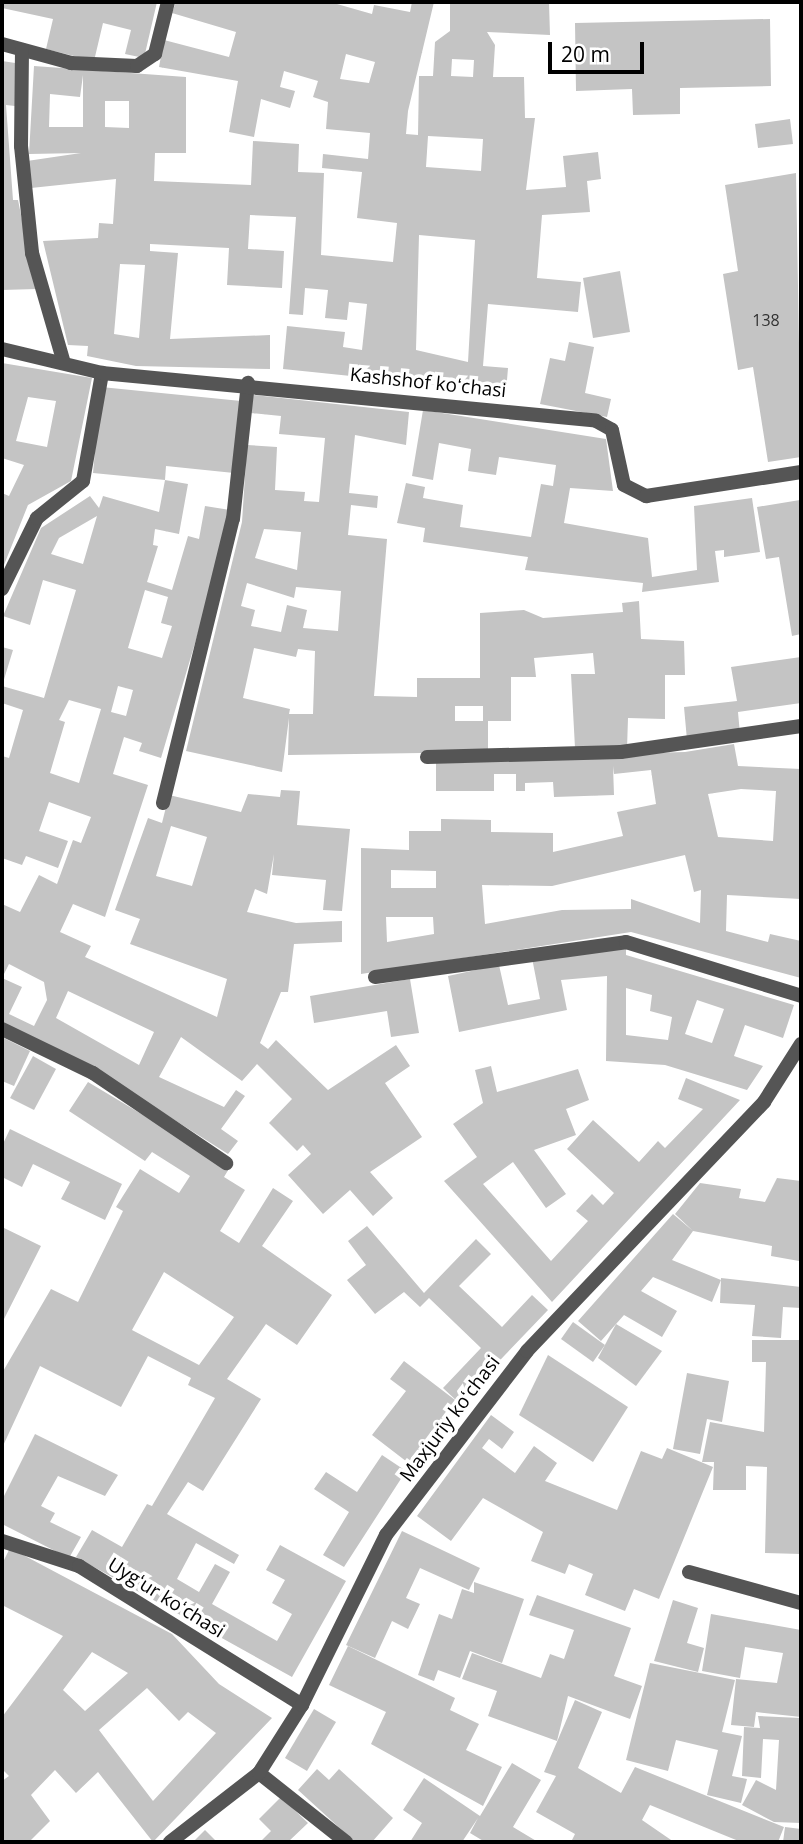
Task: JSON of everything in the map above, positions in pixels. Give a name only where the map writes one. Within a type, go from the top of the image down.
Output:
[{"type":"street","points":[[2,44],[71,63],[137,66],[155,54],[168,2]]},
{"type":"street","points":[[22,50],[21,146],[32,253],[64,360]]},
{"type":"street","name":"Kashshof koʻchasi","points":[[2,349],[64,360],[102,373],[248,383],[596,421],[612,430],[624,485],[646,496],[801,472]]},
{"type":"street","points":[[2,589],[37,517],[83,481],[102,373]]},
{"type":"street","points":[[163,803],[233,519],[248,383]]},
{"type":"street","points":[[427,757],[621,752],[801,726]]},
{"type":"street","points":[[375,977],[626,942],[801,996]]},
{"type":"street","points":[[2,1029],[93,1073],[226,1163]]},
{"type":"street","name":"Maxjuriy koʻchasi","points":[[170,1842],[259,1773],[302,1705],[386,1535],[527,1351],[764,1102],[801,1044]]},
{"type":"street","name":"Uygʻur koʻchasi","points":[[2,1541],[79,1566],[302,1705]]},
{"type":"street","points":[[689,1572],[801,1604]]},
{"type":"street","points":[[259,1773],[346,1842]]},
{"type":"building","points":[[4,2],[157,2],[144,58],[125,54],[131,30],[103,23],[94,61],[46,49],[53,19],[2,8]]},
{"type":"building","points":[[176,2],[330,2],[372,14],[374,5],[410,12],[412,2],[434,2],[408,111],[406,134],[418,135],[419,76],[433,76],[435,42],[450,31],[450,2],[549,2],[550,35],[487,32],[495,45],[493,77],[524,77],[525,118],[535,118],[526,190],[566,187],[563,156],[598,152],[601,179],[587,181],[590,212],[542,215],[537,278],[581,282],[578,312],[488,304],[483,366],[508,368],[506,392],[283,369],[287,326],[345,332],[343,347],[362,350],[367,304],[349,302],[347,320],[325,318],[328,290],[305,288],[303,315],[289,314],[296,217],[250,215],[248,249],[284,251],[282,288],[227,285],[229,248],[150,244],[150,251],[178,253],[170,339],[270,335],[270,369],[136,366],[87,356],[88,346],[68,345],[43,241],[98,238],[99,223],[113,224],[116,179],[31,188],[27,161],[81,153],[29,154],[34,66],[186,77],[186,153],[155,153],[154,181],[251,185],[253,141],[299,144],[298,172],[324,173],[321,255],[393,262],[397,223],[357,218],[362,172],[322,168],[323,154],[368,159],[370,133],[326,129],[328,102],[313,97],[318,81],[284,71],[280,87],[295,91],[290,108],[261,99],[254,137],[229,132],[238,81],[159,67],[164,40],[229,57],[236,32],[172,13]],"holes":[[[346,54],[375,62],[369,83],[340,79]],[[452,59],[474,60],[473,77],[451,76]],[[83,75],[83,127],[49,127],[50,94],[80,97]],[[105,101],[129,101],[129,128],[105,127]],[[428,136],[483,139],[481,171],[426,167]],[[419,235],[475,240],[468,362],[416,350]],[[120,264],[145,265],[139,338],[114,334]]]},
{"type":"building","points":[[770,19],[771,86],[680,88],[680,114],[633,115],[632,89],[576,91],[575,23]]},
{"type":"building","points":[[2,61],[22,64],[15,106],[6,105],[13,200],[18,200],[36,289],[2,290]]},
{"type":"building","points":[[790,119],[793,144],[758,148],[755,124]]},
{"type":"building","points":[[796,173],[801,457],[768,462],[753,367],[738,370],[723,274],[738,271],[725,185]]},
{"type":"building","points":[[620,271],[630,332],[593,338],[583,278]]},
{"type":"building","points":[[569,342],[594,347],[585,393],[611,399],[607,417],[540,404],[550,358],[565,361]]},
{"type":"building","points":[[2,363],[92,378],[71,481],[28,505],[2,570],[2,493],[9,496],[24,465],[2,458]],"holes":[[[28,397],[56,401],[47,447],[16,441]]]},
{"type":"building","points":[[101,387],[241,401],[234,473],[166,466],[165,480],[93,473]]},
{"type":"building","points":[[253,395],[409,412],[406,445],[355,435],[349,493],[378,496],[377,508],[351,505],[348,535],[387,539],[374,696],[417,697],[417,678],[480,678],[480,613],[524,610],[543,618],[623,612],[622,603],[639,601],[641,639],[684,641],[685,675],[665,675],[665,719],[628,718],[627,749],[575,748],[571,674],[595,674],[593,653],[534,658],[536,677],[511,677],[511,721],[488,721],[488,752],[288,755],[289,718],[282,772],[186,751],[242,522],[247,445],[277,447],[275,490],[305,492],[304,501],[319,502],[325,438],[279,434],[281,416],[251,413]],"holes":[[[264,529],[301,532],[297,570],[255,558]],[[247,583],[294,598],[296,587],[341,591],[338,631],[303,628],[307,610],[287,605],[281,632],[251,626],[255,610],[241,606]],[[254,648],[296,657],[298,649],[315,651],[313,714],[289,714],[290,709],[243,698]],[[455,706],[483,706],[483,721],[455,721]]]},
{"type":"building","points":[[423,410],[606,439],[613,491],[570,488],[564,523],[648,538],[652,577],[697,570],[694,506],[752,498],[760,552],[724,557],[724,550],[715,551],[719,582],[642,592],[643,583],[525,570],[528,557],[423,542],[425,528],[397,523],[406,483],[425,487],[423,498],[463,505],[460,527],[531,537],[541,484],[553,486],[556,465],[499,457],[496,475],[468,471],[471,449],[439,443],[433,480],[412,476]]},
{"type":"building","points":[[165,480],[188,484],[179,534],[155,529],[153,545],[158,546],[147,582],[172,590],[188,536],[199,539],[205,506],[230,510],[224,545],[161,758],[139,751],[142,743],[124,737],[113,774],[148,785],[105,917],[73,904],[60,932],[91,946],[85,957],[217,1017],[227,979],[130,944],[140,919],[115,910],[148,818],[162,823],[169,795],[241,812],[248,794],[280,797],[281,790],[300,791],[297,825],[350,829],[342,911],[323,910],[326,880],[272,875],[274,854],[267,894],[255,889],[247,912],[296,923],[342,921],[342,942],[294,944],[288,992],[281,992],[260,1043],[268,1049],[276,1040],[328,1090],[396,1045],[410,1066],[385,1083],[422,1137],[370,1172],[393,1198],[373,1216],[350,1190],[323,1214],[288,1175],[311,1154],[303,1145],[297,1151],[269,1123],[292,1099],[257,1064],[242,1081],[181,1037],[159,1077],[224,1107],[236,1090],[245,1096],[221,1129],[238,1141],[228,1154],[88,1065],[2,1023],[2,978],[2,904],[20,912],[39,875],[57,884],[73,840],[81,843],[91,817],[49,802],[39,831],[68,841],[58,868],[26,856],[22,865],[2,858],[2,756],[9,758],[23,710],[2,703],[2,686],[44,698],[76,590],[43,580],[30,625],[3,616],[41,528],[90,496],[99,508],[103,496],[159,512]],"holes":[[[97,516],[83,564],[51,554],[59,538]],[[145,590],[168,597],[161,623],[172,626],[162,658],[128,648]],[[118,686],[133,690],[126,716],[111,712]],[[69,700],[101,709],[79,783],[50,773],[65,722],[59,720]],[[171,826],[207,837],[192,886],[156,876]],[[9,964],[44,982],[47,1000],[34,1026],[9,1014],[22,987],[2,978]],[[68,991],[154,1032],[139,1065],[56,1018]]]},
{"type":"building","points":[[800,500],[801,634],[792,636],[779,557],[766,559],[757,507]]},
{"type":"building","points":[[2,647],[13,650],[2,686]]},
{"type":"building","points":[[801,657],[801,703],[738,712],[740,734],[687,740],[684,707],[737,701],[731,667]]},
{"type":"building","points":[[734,744],[738,766],[801,769],[801,899],[727,895],[726,931],[768,942],[770,934],[801,941],[801,978],[631,932],[361,974],[361,848],[409,850],[409,831],[441,831],[441,819],[491,820],[491,832],[553,833],[553,852],[623,836],[617,812],[656,804],[651,770],[614,774],[613,766],[614,795],[554,797],[553,782],[525,783],[525,791],[516,791],[516,774],[494,774],[494,791],[436,791],[436,759],[685,752]],"holes":[[[741,789],[776,791],[773,841],[718,837],[708,794]],[[685,855],[694,892],[701,890],[700,923],[631,899],[631,909],[562,910],[485,924],[482,885],[552,886]],[[391,870],[436,871],[436,888],[391,888]],[[386,917],[433,917],[434,934],[387,942]]]},
{"type":"building","points":[[626,948],[626,955],[794,1005],[783,1038],[745,1025],[734,1056],[763,1066],[747,1090],[665,1065],[606,1061],[607,976],[561,980],[567,1010],[459,1032],[448,976],[499,965],[508,1005],[540,999],[532,958]],"holes":[[[626,988],[652,995],[650,1011],[672,1017],[668,1040],[626,1035]],[[697,1000],[724,1009],[712,1043],[685,1034]]]},
{"type":"building","points":[[410,979],[419,1033],[391,1037],[387,1011],[314,1023],[310,996]]},
{"type":"building","points":[[2,1037],[30,1051],[14,1086],[2,1081]]},
{"type":"building","points":[[33,1056],[56,1069],[34,1110],[10,1098]]},
{"type":"building","points":[[491,1066],[497,1092],[578,1069],[589,1100],[566,1109],[576,1135],[534,1150],[566,1194],[546,1208],[513,1162],[483,1184],[551,1261],[588,1221],[576,1211],[592,1194],[603,1205],[614,1193],[567,1149],[593,1120],[639,1162],[658,1141],[665,1148],[703,1109],[678,1099],[686,1078],[740,1100],[552,1302],[444,1181],[477,1157],[453,1124],[483,1103],[475,1070]]},
{"type":"building","points":[[88,1082],[230,1167],[224,1177],[245,1190],[220,1231],[239,1243],[273,1188],[293,1201],[262,1246],[332,1295],[297,1345],[266,1324],[227,1379],[261,1399],[203,1491],[188,1482],[167,1514],[239,1555],[234,1564],[196,1543],[177,1579],[199,1592],[215,1564],[230,1572],[212,1604],[277,1641],[292,1614],[272,1603],[285,1580],[266,1570],[280,1545],[346,1581],[292,1677],[76,1557],[92,1530],[122,1547],[147,1504],[152,1506],[215,1398],[188,1385],[191,1378],[148,1356],[121,1407],[40,1366],[2,1448],[2,1373],[51,1289],[78,1302],[123,1211],[116,1207],[140,1169],[179,1193],[190,1176],[152,1152],[145,1161],[69,1111]],"holes":[[[164,1272],[234,1317],[199,1365],[132,1330]]]},
{"type":"building","points":[[10,1129],[122,1184],[105,1220],[61,1199],[70,1182],[33,1164],[22,1187],[2,1177],[2,1146]]},
{"type":"building","points":[[777,1178],[801,1181],[799,1261],[771,1256],[772,1246],[693,1231],[675,1214],[700,1183],[741,1189],[739,1198],[765,1202]]},
{"type":"building","points":[[673,1214],[693,1231],[672,1260],[721,1280],[712,1302],[653,1277],[641,1291],[677,1311],[662,1337],[624,1315],[601,1341],[578,1321]]},
{"type":"building","points":[[367,1226],[424,1293],[476,1239],[491,1254],[459,1286],[502,1327],[532,1295],[548,1310],[459,1403],[443,1388],[481,1348],[429,1298],[420,1307],[404,1292],[375,1314],[347,1280],[366,1265],[348,1241]]},
{"type":"building","points":[[2,1227],[41,1246],[2,1323],[4,1272]]},
{"type":"building","points":[[721,1278],[801,1287],[801,1308],[783,1307],[781,1338],[752,1336],[755,1305],[720,1303]]},
{"type":"building","points":[[573,1322],[605,1345],[593,1362],[561,1339]]},
{"type":"building","points":[[616,1324],[662,1351],[636,1386],[598,1358]]},
{"type":"building","points":[[752,1340],[801,1340],[801,1554],[765,1553],[767,1467],[746,1466],[746,1490],[713,1490],[714,1462],[702,1462],[710,1422],[764,1432],[766,1362],[752,1362]]},
{"type":"building","points":[[548,1355],[628,1407],[593,1462],[519,1415]]},
{"type":"building","points":[[404,1361],[459,1403],[411,1465],[372,1435],[406,1391],[390,1379]]},
{"type":"building","points":[[687,1373],[729,1381],[722,1422],[707,1419],[700,1454],[673,1449]]},
{"type":"building","points":[[491,1415],[514,1432],[502,1449],[489,1439],[482,1448],[515,1473],[534,1446],[557,1463],[545,1481],[617,1510],[641,1451],[662,1459],[667,1448],[713,1467],[659,1599],[634,1589],[625,1611],[585,1595],[593,1574],[569,1564],[565,1574],[531,1561],[543,1532],[483,1498],[451,1541],[417,1516]]},
{"type":"building","points":[[35,1434],[118,1475],[105,1496],[58,1476],[41,1506],[55,1513],[50,1522],[81,1537],[69,1558],[2,1524],[2,1500]]},
{"type":"building","points":[[382,1455],[406,1471],[344,1567],[323,1555],[349,1512],[314,1489],[326,1472],[357,1492]]},
{"type":"building","points":[[402,1531],[480,1568],[469,1590],[420,1568],[406,1598],[420,1604],[408,1629],[392,1621],[375,1658],[346,1645]]},
{"type":"building","points":[[10,1548],[172,1634],[219,1684],[272,1718],[153,1842],[98,1772],[76,1793],[55,1770],[31,1795],[50,1821],[29,1842],[2,1842],[2,1781],[9,1776],[2,1769],[2,1717],[63,1636],[2,1605],[2,1564]],"holes":[[[92,1652],[128,1673],[85,1711],[63,1690]],[[147,1688],[179,1721],[188,1712],[216,1733],[153,1801],[99,1730]]]},
{"type":"building","points":[[474,1582],[524,1599],[502,1663],[470,1651],[460,1678],[438,1670],[434,1681],[418,1675],[439,1614],[452,1619],[462,1589],[474,1593]]},
{"type":"building","points":[[537,1595],[631,1628],[614,1676],[642,1686],[630,1719],[568,1696],[557,1741],[488,1716],[497,1691],[462,1679],[472,1653],[541,1678],[550,1654],[564,1659],[574,1630],[529,1615]]},
{"type":"building","points":[[673,1600],[698,1608],[687,1643],[704,1648],[698,1672],[654,1661]]},
{"type":"building","points":[[711,1614],[801,1630],[801,1717],[756,1712],[754,1727],[731,1725],[736,1679],[777,1683],[783,1653],[745,1647],[740,1678],[702,1671]]},
{"type":"building","points":[[348,1646],[455,1698],[450,1710],[479,1724],[466,1750],[502,1767],[483,1806],[371,1744],[386,1712],[329,1685]]},
{"type":"building","points":[[650,1663],[735,1680],[722,1732],[742,1736],[732,1776],[747,1779],[741,1803],[707,1795],[718,1750],[676,1740],[668,1771],[626,1760]]},
{"type":"building","points":[[575,1700],[602,1712],[578,1768],[621,1793],[635,1767],[784,1827],[778,1842],[741,1842],[650,1805],[642,1820],[674,1842],[571,1842],[575,1834],[536,1812],[556,1776],[544,1772]]},
{"type":"building","points":[[314,1709],[336,1722],[307,1771],[285,1758]]},
{"type":"building","points":[[758,1716],[801,1718],[801,1823],[774,1822],[742,1805],[756,1780],[776,1790],[779,1740],[763,1739],[761,1778],[742,1776],[744,1727],[760,1728]]},
{"type":"building","points":[[512,1763],[541,1780],[513,1827],[538,1842],[485,1842],[470,1833],[478,1818],[462,1842],[410,1842],[422,1823],[403,1810],[424,1778],[480,1816]]},
{"type":"building","points":[[317,1769],[329,1780],[339,1769],[393,1818],[372,1842],[355,1842],[298,1790]]},
{"type":"building","points":[[281,1797],[308,1823],[288,1842],[260,1842],[271,1831],[259,1819]]},
{"type":"building","points":[[785,1827],[801,1829],[801,1842],[783,1842]]},
{"type":"building","points":[[205,1830],[217,1842],[193,1842]]}]
